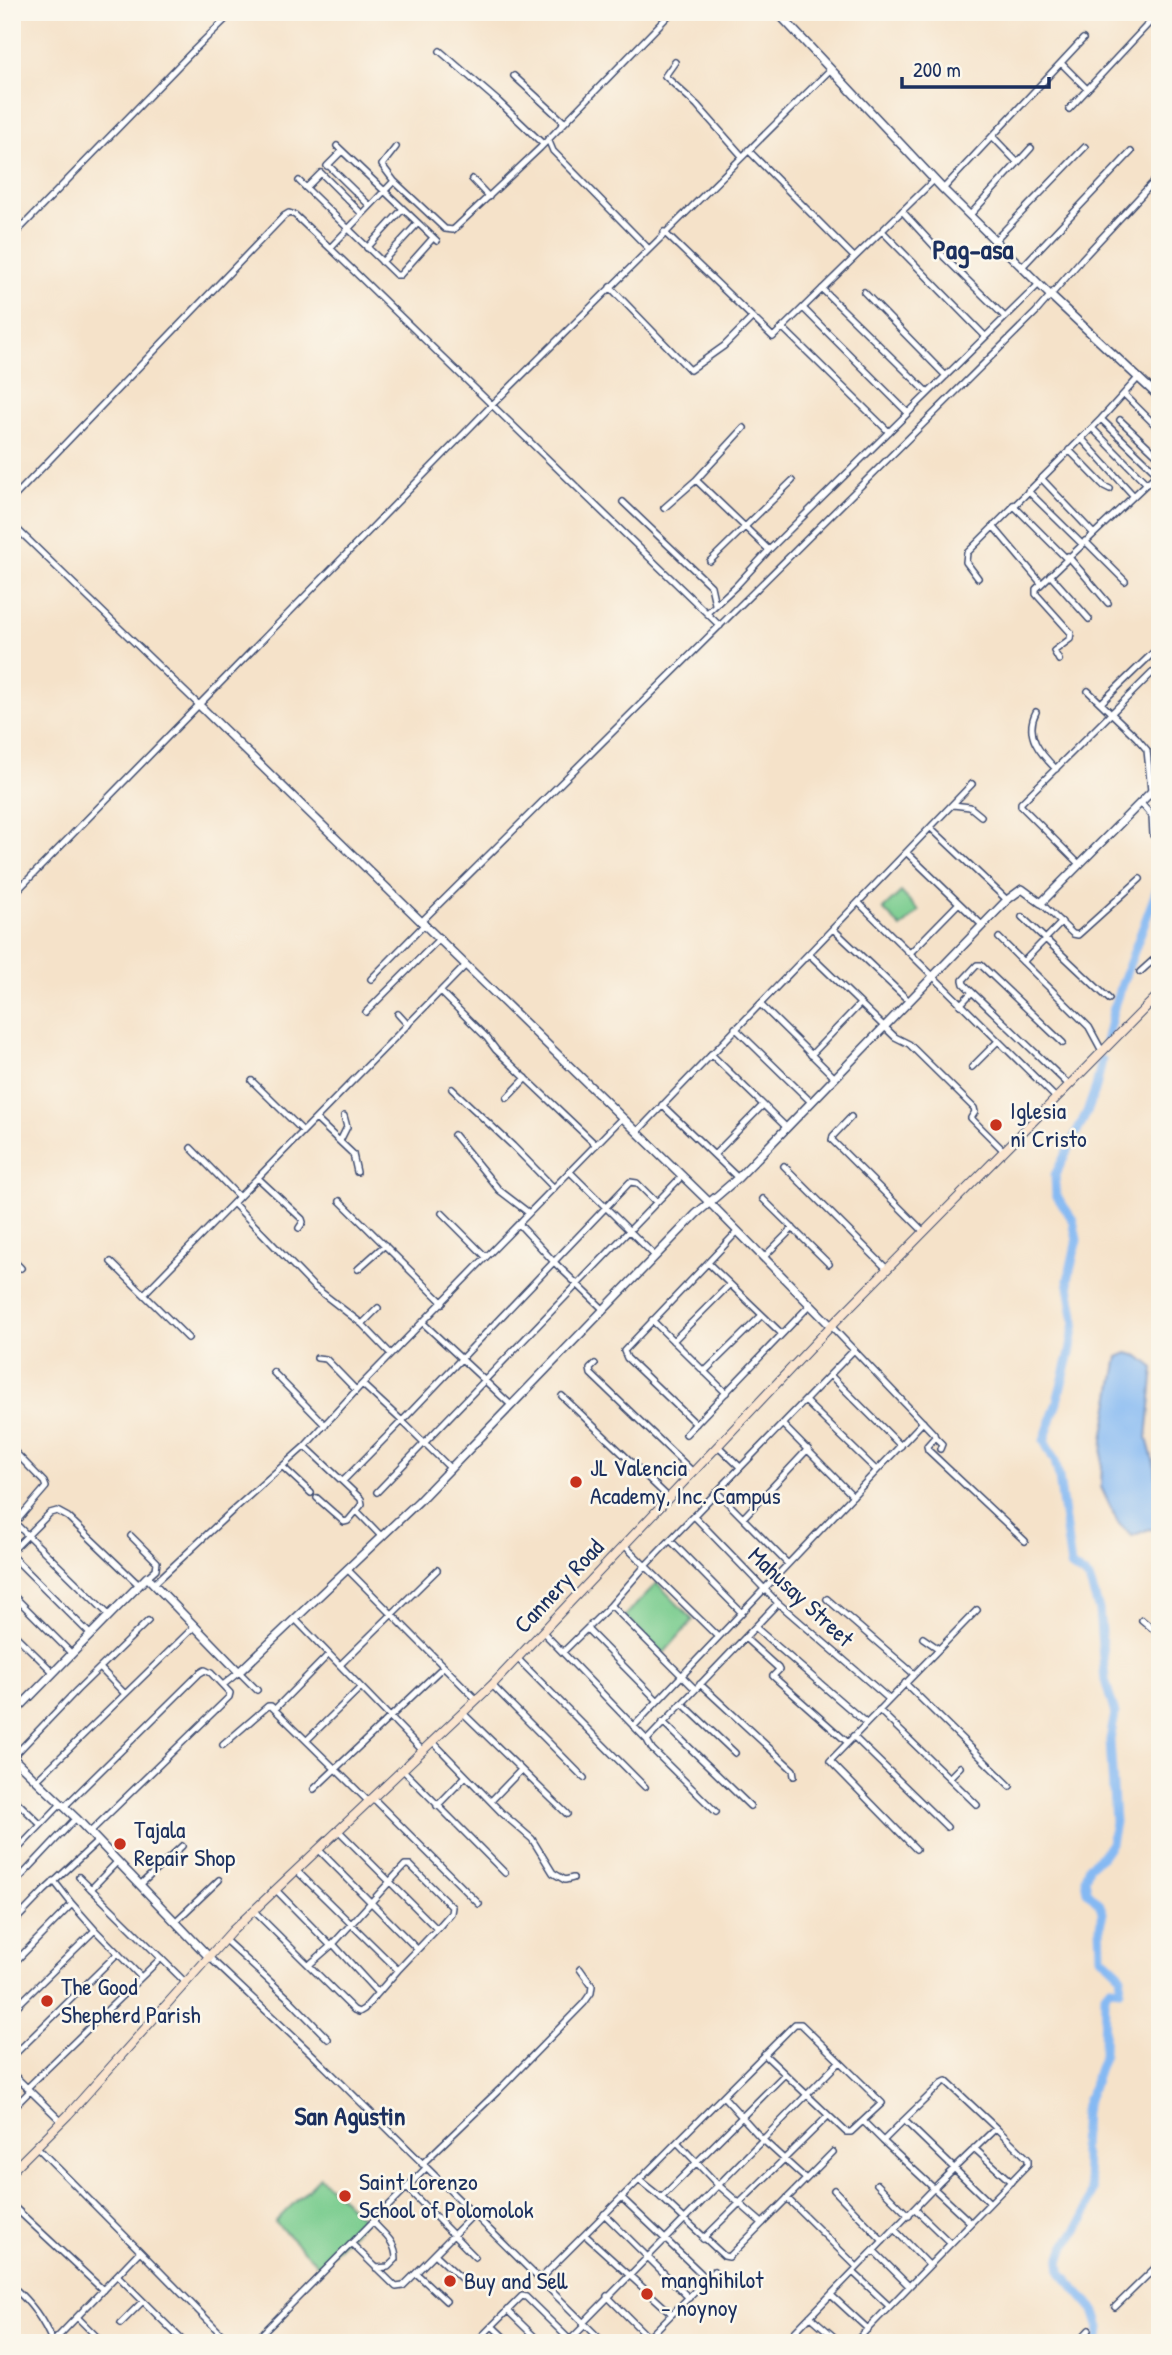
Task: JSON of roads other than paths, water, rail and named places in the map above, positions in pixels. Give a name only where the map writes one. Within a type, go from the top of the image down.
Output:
[{"type":"main road","name":"Cannery Road","points":[[14,2167],[37,2147],[225,1940],[492,1685],[831,1326],[1160,993]]},
{"type":"street","points":[[12,237],[233,12]]},
{"type":"street","points":[[396,147],[382,165],[394,181],[449,230],[453,230],[542,146],[672,12]]},
{"type":"street","points":[[777,12],[934,180],[1051,296],[1160,398]]},
{"type":"street","points":[[1069,109],[1153,20]]},
{"type":"street","points":[[943,189],[1083,39]]},
{"type":"street","points":[[440,51],[499,102],[542,146],[553,151],[648,248]]},
{"type":"street","points":[[675,62],[665,76],[703,111],[742,156]]},
{"type":"street","points":[[1061,63],[1087,89]]},
{"type":"street","points":[[12,896],[492,405],[831,69]]},
{"type":"street","points":[[514,76],[564,122]]},
{"type":"street","points":[[993,137],[1017,162]]},
{"type":"street","points":[[548,139],[553,151]]},
{"type":"street","points":[[995,240],[1085,147]]},
{"type":"street","points":[[299,181],[306,188],[348,229],[367,248],[396,275],[400,275],[435,240],[340,148],[306,188]]},
{"type":"street","points":[[970,215],[1031,148]]},
{"type":"street","points":[[748,150],[854,257]]},
{"type":"street","points":[[1022,267],[1131,152]]},
{"type":"street","points":[[328,165],[370,206]]},
{"type":"street","points":[[321,173],[362,214]]},
{"type":"street","points":[[371,979],[1051,296],[1160,175]]},
{"type":"street","points":[[472,179],[489,197]]},
{"type":"street","points":[[664,232],[771,337],[934,180]]},
{"type":"street","points":[[330,248],[394,181]]},
{"type":"street","points":[[367,248],[403,209]]},
{"type":"street","points":[[902,211],[1004,317]]},
{"type":"street","points":[[12,499],[284,216],[296,215],[720,626]]},
{"type":"street","points":[[382,262],[418,223]]},
{"type":"street","points":[[883,232],[985,336]]},
{"type":"street","points":[[707,613],[1039,284]]},
{"type":"street","points":[[610,287],[690,370],[724,346],[752,318]]},
{"type":"street","points":[[822,289],[928,393]]},
{"type":"street","points":[[864,292],[946,376]]},
{"type":"street","points":[[803,308],[908,413]]},
{"type":"street","points":[[783,327],[889,432]]},
{"type":"street","points":[[978,578],[965,557],[1139,377]]},
{"type":"street","points":[[1124,394],[1160,430]]},
{"type":"street","points":[[1059,660],[1054,651],[1070,639],[1071,633],[1036,594],[1036,589],[1159,472],[1101,419]]},
{"type":"street","points":[[1120,420],[1160,458]]},
{"type":"street","points":[[664,508],[696,480],[744,428]]},
{"type":"street","points":[[1092,428],[1146,484]]},
{"type":"street","points":[[1081,438],[1133,495]]},
{"type":"street","points":[[1069,450],[1110,489]]},
{"type":"street","points":[[1041,478],[1093,533]]},
{"type":"street","points":[[696,480],[769,550]]},
{"type":"street","points":[[710,561],[792,481]]},
{"type":"street","points":[[1028,491],[1125,581]]},
{"type":"street","points":[[623,502],[710,586],[715,604]]},
{"type":"street","points":[[1013,505],[1067,557],[1108,603]]},
{"type":"street","points":[[12,524],[709,1202],[923,1422],[942,1444],[940,1449]]},
{"type":"street","points":[[993,526],[1041,583]]},
{"type":"street","points":[[1050,575],[1089,620]]},
{"type":"street","points":[[1101,703],[1159,647]]},
{"type":"street","points":[[1079,864],[1021,804],[1152,673]]},
{"type":"street","points":[[1088,691],[1147,750],[1151,791]]},
{"type":"street","points":[[1036,712],[1032,721],[1034,742],[1056,769]]},
{"type":"street","points":[[1041,903],[1160,783]]},
{"type":"street","points":[[637,1132],[972,784]]},
{"type":"street","points":[[1140,802],[1152,816],[1153,835]]},
{"type":"street","points":[[953,805],[970,807],[981,816]]},
{"type":"street","points":[[931,828],[1007,900]]},
{"type":"street","points":[[907,853],[983,926]]},
{"type":"street","points":[[223,1685],[451,1469],[655,1255],[709,1202],[738,1178],[1007,900],[1022,889],[1073,934],[1082,934],[1140,879]]},
{"type":"street","points":[[859,903],[1056,1098]]},
{"type":"street","points":[[910,953],[959,903]]},
{"type":"street","points":[[1022,917],[1109,999]]},
{"type":"street","points":[[1023,962],[1062,922]]},
{"type":"street","points":[[833,929],[909,1002]]},
{"type":"street","points":[[366,1012],[440,938]]},
{"type":"street","points":[[999,938],[1089,1027],[1102,1051]]},
{"type":"street","points":[[809,954],[895,1037],[909,1044],[974,1108],[975,1112],[971,1118],[1004,1151]]},
{"type":"street","points":[[1140,972],[1160,954]]},
{"type":"street","points":[[1063,1043],[980,964],[963,979],[964,984],[1069,1086]]},
{"type":"street","points":[[144,1294],[467,965]]},
{"type":"street","points":[[441,992],[496,1050],[596,1145]]},
{"type":"street","points":[[960,1005],[972,992]]},
{"type":"street","points":[[760,1004],[835,1077]]},
{"type":"street","points":[[811,1055],[860,1004]]},
{"type":"street","points":[[398,1014],[408,1025]]},
{"type":"street","points":[[735,1028],[811,1102]]},
{"type":"street","points":[[972,1066],[998,1041]]},
{"type":"street","points":[[711,1054],[786,1128]]},
{"type":"street","points":[[507,1098],[526,1078]]},
{"type":"street","points":[[252,1081],[303,1131]]},
{"type":"street","points":[[452,1089],[554,1188]]},
{"type":"street","points":[[662,1105],[738,1178]]},
{"type":"street","points":[[714,1154],[763,1105]]},
{"type":"street","points":[[340,1141],[347,1127],[344,1116]]},
{"type":"street","points":[[851,1117],[832,1140],[924,1232]]},
{"type":"street","points":[[154,1584],[305,1446],[356,1390],[622,1118]]},
{"type":"street","points":[[316,1119],[354,1154],[357,1172]]},
{"type":"street","points":[[454,1135],[499,1190],[529,1213]]},
{"type":"street","points":[[191,1148],[239,1197]]},
{"type":"street","points":[[784,1166],[887,1269]]},
{"type":"street","points":[[569,1171],[655,1255]]},
{"type":"street","points":[[377,1492],[682,1176]]},
{"type":"street","points":[[258,1178],[302,1219],[299,1228]]},
{"type":"street","points":[[343,1481],[632,1181],[656,1202]]},
{"type":"street","points":[[763,1199],[829,1264]]},
{"type":"street","points":[[340,1201],[443,1303]]},
{"type":"street","points":[[233,1203],[313,1286],[362,1324],[391,1354]]},
{"type":"street","points":[[442,1213],[486,1257]]},
{"type":"street","points":[[519,1224],[603,1309]]},
{"type":"street","points":[[763,1258],[793,1228]]},
{"type":"street","points":[[696,1424],[625,1354],[626,1348],[737,1232]]},
{"type":"street","points":[[358,1269],[385,1245]]},
{"type":"street","points":[[12,1259],[21,1268]]},
{"type":"street","points":[[111,1262],[188,1338]]},
{"type":"street","points":[[708,1263],[782,1334]]},
{"type":"street","points":[[673,1341],[730,1284]]},
{"type":"street","points":[[686,1434],[810,1305]]},
{"type":"street","points":[[362,1324],[378,1308]]},
{"type":"street","points":[[704,1372],[762,1315]]},
{"type":"street","points":[[652,1320],[726,1393]]},
{"type":"street","points":[[423,1323],[511,1405]]},
{"type":"street","points":[[563,1652],[853,1351]]},
{"type":"street","points":[[317,1357],[326,1359],[356,1390]]},
{"type":"street","points":[[596,1364],[590,1369],[590,1374],[693,1472]]},
{"type":"street","points":[[273,1372],[325,1424]]},
{"type":"street","points":[[830,1375],[901,1446]]},
{"type":"street","points":[[362,1384],[451,1469]]},
{"type":"street","points":[[562,1396],[668,1497]]},
{"type":"street","points":[[805,1401],[876,1470]]},
{"type":"street","points":[[634,1726],[923,1422]]},
{"type":"street","points":[[783,1425],[853,1496]]},
{"type":"street","points":[[935,1437],[928,1445],[928,1450],[1025,1542]]},
{"type":"street","points":[[305,1446],[361,1499],[362,1504],[348,1521],[341,1521],[317,1498]]},
{"type":"street","points":[[718,1446],[740,1467]]},
{"type":"street","points":[[12,1449],[46,1485],[42,1493],[13,1524],[109,1615]]},
{"type":"street","points":[[743,1518],[808,1449]]},
{"type":"street","points":[[283,1467],[311,1493]]},
{"type":"street","points":[[717,1492],[788,1564]]},
{"type":"street","points":[[357,1511],[381,1535]]},
{"type":"street","points":[[90,1634],[12,1554],[27,1535],[50,1513],[60,1512],[139,1585]]},
{"type":"street","name":"Mahusay Street","points":[[694,1516],[778,1603],[889,1699]]},
{"type":"street","points":[[12,1715],[156,1569],[157,1562],[131,1536]]},
{"type":"street","points":[[670,1541],[741,1612]]},
{"type":"street","points":[[624,1545],[718,1637]]},
{"type":"street","points":[[346,1569],[477,1700]]},
{"type":"street","points":[[340,1665],[437,1570]]},
{"type":"street","points":[[147,1577],[257,1690]]},
{"type":"street","points":[[12,1594],[71,1653]]},
{"type":"street","points":[[827,1599],[914,1674]]},
{"type":"street","points":[[647,1740],[778,1603]]},
{"type":"street","points":[[611,1605],[681,1676],[697,1686],[791,1768],[794,1776]]},
{"type":"street","points":[[916,1849],[830,1762],[977,1610]]},
{"type":"street","points":[[295,1619],[423,1751]]},
{"type":"street","points":[[1142,1620],[1160,1635]]},
{"type":"street","points":[[148,1621],[13,1758],[90,1832],[209,1957],[316,2058],[604,2343]]},
{"type":"street","points":[[37,1780],[195,1626]]},
{"type":"street","points":[[755,1627],[866,1723]]},
{"type":"street","points":[[587,1629],[657,1700]]},
{"type":"street","points":[[12,1632],[53,1672]]},
{"type":"street","points":[[543,1632],[634,1726],[652,1749],[716,1812]]},
{"type":"street","points":[[745,1638],[779,1670],[766,1683]]},
{"type":"street","points":[[923,1638],[939,1649]]},
{"type":"street","points":[[275,1709],[329,1654]]},
{"type":"street","points":[[517,1659],[645,1787]]},
{"type":"street","points":[[314,1789],[443,1667]]},
{"type":"street","points":[[100,1668],[125,1694]]},
{"type":"street","points":[[12,1855],[40,1824],[200,1673],[207,1671],[230,1693],[229,1698],[90,1832]]},
{"type":"street","points":[[773,1676],[847,1742]]},
{"type":"street","points":[[905,1684],[1010,1786]]},
{"type":"street","points":[[492,1685],[584,1778]]},
{"type":"street","points":[[307,1740],[361,1687]]},
{"type":"street","points":[[682,1703],[735,1753]]},
{"type":"street","points":[[223,1745],[268,1706],[275,1709],[334,1769],[371,1800],[479,1904]]},
{"type":"street","points":[[878,1710],[977,1805]]},
{"type":"street","points":[[463,1713],[566,1814]]},
{"type":"street","points":[[663,1722],[750,1805]]},
{"type":"street","points":[[853,1736],[947,1827]]},
{"type":"street","points":[[433,1742],[535,1842],[553,1873],[565,1880],[573,1878]]},
{"type":"street","points":[[949,1778],[960,1767]]},
{"type":"street","points":[[403,1770],[505,1873]]},
{"type":"street","points":[[491,1801],[520,1771]]},
{"type":"street","points":[[438,1806],[466,1776]]},
{"type":"street","points":[[12,1797],[40,1824]]},
{"type":"street","points":[[12,1886],[76,1818]]},
{"type":"street","points":[[338,1831],[437,1929]]},
{"type":"street","points":[[13,1840],[21,1845]]},
{"type":"street","points":[[12,1924],[98,1841]]},
{"type":"street","points":[[141,1884],[182,1846]]},
{"type":"street","points":[[318,1850],[417,1949]]},
{"type":"street","points":[[91,1889],[118,1861]]},
{"type":"street","points":[[254,1911],[309,1965],[357,2011],[364,2009],[451,1913],[452,1907],[410,1866],[405,1865],[309,1965]]},
{"type":"street","points":[[297,1871],[398,1970]]},
{"type":"street","points":[[79,1877],[186,1983]]},
{"type":"street","points":[[176,1921],[219,1880]]},
{"type":"street","points":[[54,1881],[95,1930],[141,1977]]},
{"type":"street","points":[[276,1890],[377,1992]]},
{"type":"street","points":[[12,1965],[72,1904]]},
{"type":"street","points":[[12,2011],[95,1930]]},
{"type":"street","points":[[225,1940],[328,2039]]},
{"type":"street","points":[[12,2057],[118,1953]]},
{"type":"street","points":[[12,2109],[160,1958]]},
{"type":"street","points":[[253,2343],[373,2223],[424,2166],[584,2003],[592,1986],[580,1969]]},
{"type":"street","points":[[540,2279],[798,2023],[882,2103]]},
{"type":"street","points":[[764,2054],[848,2132],[864,2122],[890,2096]]},
{"type":"street","points":[[476,2342],[520,2296],[524,2296],[570,2342],[629,2274],[839,2062]]},
{"type":"street","points":[[12,2073],[61,2121]]},
{"type":"street","points":[[662,2198],[785,2074]]},
{"type":"street","points":[[854,2343],[1028,2164],[1028,2159],[946,2081],[883,2141]]},
{"type":"street","points":[[723,2096],[762,2139],[806,2179]]},
{"type":"street","points":[[704,2239],[828,2116]]},
{"type":"street","points":[[904,2120],[990,2203]]},
{"type":"street","points":[[864,2122],[971,2222]]},
{"type":"street","points":[[784,2343],[996,2128]]},
{"type":"street","points":[[677,2142],[717,2184],[762,2223]]},
{"type":"street","points":[[37,2147],[230,2343]]},
{"type":"street","points":[[974,2148],[1011,2182]]},
{"type":"street","points":[[639,2180],[662,2198],[704,2239],[724,2256],[729,2257],[833,2152]]},
{"type":"street","points":[[877,2184],[909,2216]]},
{"type":"street","points":[[407,2188],[475,2257]]},
{"type":"street","points":[[834,2190],[883,2241]]},
{"type":"street","points":[[622,2198],[707,2279]]},
{"type":"street","points":[[787,2198],[889,2306]]},
{"type":"street","points":[[12,2205],[103,2290]]},
{"type":"street","points":[[915,2209],[950,2243]]},
{"type":"street","points":[[604,2214],[689,2298]]},
{"type":"street","points":[[352,2244],[396,2287],[401,2287],[473,2215]]},
{"type":"street","points":[[373,2223],[393,2242],[396,2253],[396,2260],[391,2265],[376,2268]]},
{"type":"street","points":[[895,2230],[929,2265]]},
{"type":"street","points":[[585,2235],[672,2314]]},
{"type":"street","points":[[12,2286],[45,2324],[52,2343],[141,2251]]},
{"type":"street","points":[[874,2251],[909,2286]]},
{"type":"street","points":[[435,2254],[463,2280]]},
{"type":"street","points":[[1115,2308],[1160,2263]]},
{"type":"street","points":[[607,2297],[647,2336],[651,2336],[714,2271]]},
{"type":"street","points":[[416,2273],[446,2301]]},
{"type":"street","points":[[117,2275],[185,2343]]},
{"type":"street","points":[[831,2295],[868,2329]]},
{"type":"street","points":[[121,2323],[143,2301]]},
{"type":"street","points":[[508,2310],[541,2343]]},
{"type":"street","points":[[810,2316],[841,2343]]},
{"type":"street","points":[[77,2317],[103,2343]]},
{"type":"street","points":[[492,2326],[510,2343]]},
{"type":"street","points":[[1077,2343],[1089,2330]]},
{"type":"street","points":[[792,2335],[801,2343]]},
{"type":"water","points":[[1127,1353],[1139,1356],[1154,1368],[1147,1438],[1155,1468],[1160,1505],[1160,1519],[1156,1530],[1149,1529],[1132,1536],[1118,1523],[1101,1487],[1103,1439],[1118,1357]]},
{"type":"waterway","points":[[1106,1042],[1115,1003],[1160,881]]},
{"type":"waterway","points":[[1098,2343],[1100,2328],[1094,2310],[1061,2272],[1060,2260],[1065,2246],[1084,2219],[1092,2191],[1082,2148],[1084,2111],[1104,2054],[1105,1994],[1110,1988],[1120,1989],[1121,1975],[1101,1956],[1100,1925],[1103,1913],[1099,1903],[1087,1891],[1085,1878],[1089,1866],[1102,1856],[1111,1843],[1115,1822],[1110,1740],[1115,1714],[1105,1680],[1099,1610],[1089,1579],[1071,1566],[1059,1477],[1055,1461],[1044,1441],[1070,1353],[1075,1322],[1068,1280],[1077,1240],[1073,1220],[1056,1195],[1055,1175],[1088,1110],[1102,1060]]},
{"type":"place","name":"Iglesia ni Cristo","points":[[996,1125]]},
{"type":"place","name":"JL Valencia Academy, Inc. Campus","points":[[576,1482]]},
{"type":"place","name":"Tajala Repair Shop","points":[[120,1844]]},
{"type":"place","name":"The Good Shepherd Parish","points":[[47,2001]]},
{"type":"place","name":"Saint Lorenzo School of Polomolok","points":[[345,2196]]},
{"type":"place","name":"Buy and Sell","points":[[450,2281]]},
{"type":"place","name":"manghihilot - noynoy","points":[[647,2294]]},
{"type":"district","name":"Pag-asa","points":[[973,249]]},
{"type":"district","name":"San Agustin","points":[[350,2116]]}]
